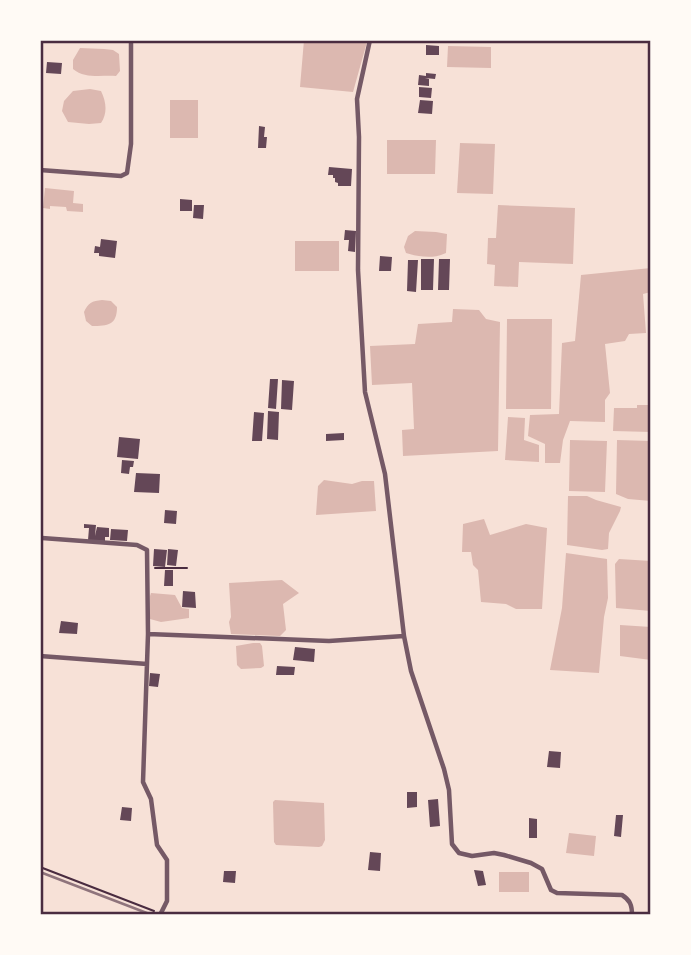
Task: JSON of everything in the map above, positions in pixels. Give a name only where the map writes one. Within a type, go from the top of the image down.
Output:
[{"type":"street","points":[[40,170],[121,176],[127,173],[131,144],[131,40]]},
{"type":"street","points":[[370,40],[357,99],[358,270],[365,392],[385,474],[404,636],[411,671],[449,790],[452,844],[459,853],[472,856],[494,853],[531,863],[542,869],[551,890],[557,892],[621,895],[629,900],[632,915]]},
{"type":"street","points":[[42,538],[137,545],[147,550],[148,634],[143,782],[151,799],[157,845],[167,860],[167,901],[161,914]]},
{"type":"street","points":[[148,634],[329,641],[404,636]]},
{"type":"street","points":[[40,656],[147,664]]},
{"type":"path","points":[[147,568],[187,568]]},
{"type":"path","points":[[40,867],[161,914]]},
{"type":"shaded area","points":[[304,40],[367,42],[353,92],[300,87]]},
{"type":"shaded area","points":[[448,46],[491,47],[491,68],[447,67]]},
{"type":"shaded area","points":[[80,48],[113,50],[119,54],[120,71],[116,76],[78,72],[73,69],[73,60]]},
{"type":"shaded area","points":[[73,91],[101,91],[104,99],[106,107],[101,123],[68,122],[62,111],[64,101]]},
{"type":"shaded area","points":[[170,100],[198,100],[198,138],[170,138]]},
{"type":"shaded area","points":[[387,140],[436,140],[435,174],[387,174]]},
{"type":"shaded area","points":[[460,143],[495,144],[493,194],[457,193]]},
{"type":"shaded area","points":[[45,188],[74,191],[73,203],[83,204],[83,212],[67,211],[66,207],[43,208]]},
{"type":"shaded area","points":[[498,205],[575,208],[573,264],[519,262],[518,287],[494,286],[495,265],[487,264],[488,238],[496,238]]},
{"type":"shaded area","points":[[415,231],[447,234],[446,253],[426,257],[406,253],[404,247],[408,236]]},
{"type":"shaded area","points":[[295,241],[339,241],[339,271],[295,271]]},
{"type":"shaded area","points":[[651,268],[651,292],[643,294],[646,333],[629,334],[625,341],[605,344],[610,393],[605,400],[605,422],[570,421],[563,440],[560,463],[545,463],[545,444],[528,436],[530,415],[559,414],[562,343],[575,341],[581,275]]},
{"type":"shaded area","points":[[111,301],[117,307],[115,318],[107,325],[92,326],[86,321],[84,312],[91,303]]},
{"type":"shaded area","points":[[453,309],[479,310],[486,319],[500,322],[498,451],[403,456],[402,430],[414,429],[412,383],[372,385],[370,346],[415,344],[418,324],[452,322]]},
{"type":"shaded area","points":[[507,319],[552,319],[551,409],[506,409]]},
{"type":"shaded area","points":[[637,405],[651,405],[651,432],[613,431],[614,408],[637,408]]},
{"type":"shaded area","points":[[508,417],[525,418],[524,440],[539,445],[539,462],[505,460]]},
{"type":"shaded area","points":[[570,440],[607,441],[605,492],[569,491]]},
{"type":"shaded area","points":[[617,440],[651,441],[651,501],[628,499],[616,494]]},
{"type":"shaded area","points":[[324,480],[352,484],[374,481],[376,511],[316,515],[318,486]]},
{"type":"shaded area","points":[[568,496],[587,496],[621,507],[609,533],[608,549],[567,545]]},
{"type":"shaded area","points":[[484,519],[490,535],[526,524],[547,528],[542,609],[516,609],[506,604],[481,602],[478,570],[473,565],[471,552],[462,552],[463,524]]},
{"type":"shaded area","points":[[566,553],[607,559],[608,598],[599,673],[550,670],[562,608]]},
{"type":"shaded area","points":[[619,559],[651,561],[651,611],[616,608],[615,564]]},
{"type":"shaded area","points":[[282,580],[299,593],[283,604],[286,630],[280,636],[231,634],[229,583]]},
{"type":"shaded area","points":[[151,593],[175,595],[182,608],[189,609],[189,618],[161,622],[150,619]]},
{"type":"shaded area","points":[[620,625],[651,627],[651,660],[620,656]]},
{"type":"shaded area","points":[[260,643],[262,646],[264,666],[241,669],[237,665],[236,646]]},
{"type":"shaded area","points":[[275,800],[324,803],[325,840],[322,846],[276,845]]},
{"type":"shaded area","points":[[569,833],[596,836],[594,856],[566,853]]},
{"type":"shaded area","points":[[499,872],[529,872],[529,892],[499,892]]},
{"type":"building","points":[[426,45],[439,46],[439,55],[426,55]]},
{"type":"building","points":[[47,62],[62,63],[61,74],[46,73]]},
{"type":"building","points":[[426,73],[436,74],[435,79],[425,78],[429,79],[429,86],[418,85],[419,75],[426,76]]},
{"type":"building","points":[[419,87],[432,88],[431,98],[419,97]]},
{"type":"building","points":[[420,100],[433,101],[432,114],[418,113]]},
{"type":"building","points":[[259,126],[265,127],[266,148],[258,148]]},
{"type":"building","points":[[329,167],[352,169],[351,186],[338,186],[333,175],[328,175]]},
{"type":"building","points":[[180,199],[192,200],[192,211],[180,211]]},
{"type":"building","points":[[194,205],[204,205],[203,219],[193,218]]},
{"type":"building","points":[[345,230],[356,231],[355,252],[348,251],[349,240],[344,240]]},
{"type":"building","points":[[101,239],[117,241],[115,258],[94,253],[95,246],[100,247]]},
{"type":"building","points":[[380,256],[392,257],[391,271],[379,271]]},
{"type":"building","points":[[421,259],[434,259],[433,290],[421,290]]},
{"type":"building","points":[[439,259],[450,259],[449,290],[438,290]]},
{"type":"building","points":[[408,260],[418,260],[416,292],[407,291]]},
{"type":"building","points":[[270,379],[278,379],[276,409],[268,408]]},
{"type":"building","points":[[282,380],[294,381],[292,410],[281,409]]},
{"type":"building","points":[[268,411],[279,412],[278,440],[267,439]]},
{"type":"building","points":[[254,412],[264,413],[262,441],[252,441]]},
{"type":"building","points":[[344,433],[344,440],[326,441],[326,434]]},
{"type":"building","points":[[119,437],[140,439],[138,459],[117,457]]},
{"type":"building","points":[[122,460],[134,461],[129,474],[121,473]]},
{"type":"building","points":[[136,473],[160,474],[159,493],[134,492]]},
{"type":"building","points":[[165,510],[177,511],[176,524],[164,523]]},
{"type":"building","points":[[84,524],[96,525],[95,536],[97,527],[109,528],[109,537],[105,537],[105,541],[88,540],[89,528],[84,528]]},
{"type":"building","points":[[111,529],[128,530],[127,541],[110,540]]},
{"type":"building","points":[[154,549],[167,550],[165,567],[153,566]]},
{"type":"building","points":[[168,549],[178,550],[176,566],[167,565]]},
{"type":"building","points":[[165,570],[173,570],[173,586],[164,586]]},
{"type":"building","points":[[183,591],[195,592],[196,608],[182,607]]},
{"type":"building","points":[[61,621],[78,623],[77,634],[59,633]]},
{"type":"building","points":[[295,647],[315,649],[314,662],[293,660]]},
{"type":"building","points":[[277,666],[295,667],[294,675],[276,675]]},
{"type":"building","points":[[150,673],[160,674],[158,687],[149,686]]},
{"type":"building","points":[[549,751],[561,752],[560,768],[547,767]]},
{"type":"building","points":[[407,792],[417,792],[417,807],[407,808]]},
{"type":"building","points":[[438,799],[440,826],[430,827],[428,800]]},
{"type":"building","points":[[122,807],[132,808],[131,821],[120,820]]},
{"type":"building","points":[[616,815],[623,815],[621,837],[614,836]]},
{"type":"building","points":[[529,818],[537,819],[537,838],[529,838]]},
{"type":"building","points":[[370,852],[381,853],[380,871],[368,870]]},
{"type":"building","points":[[474,870],[483,871],[486,885],[478,886]]},
{"type":"building","points":[[224,871],[236,871],[235,883],[223,882]]},
{"type":"railway","points":[[40,872],[152,915]]}]
